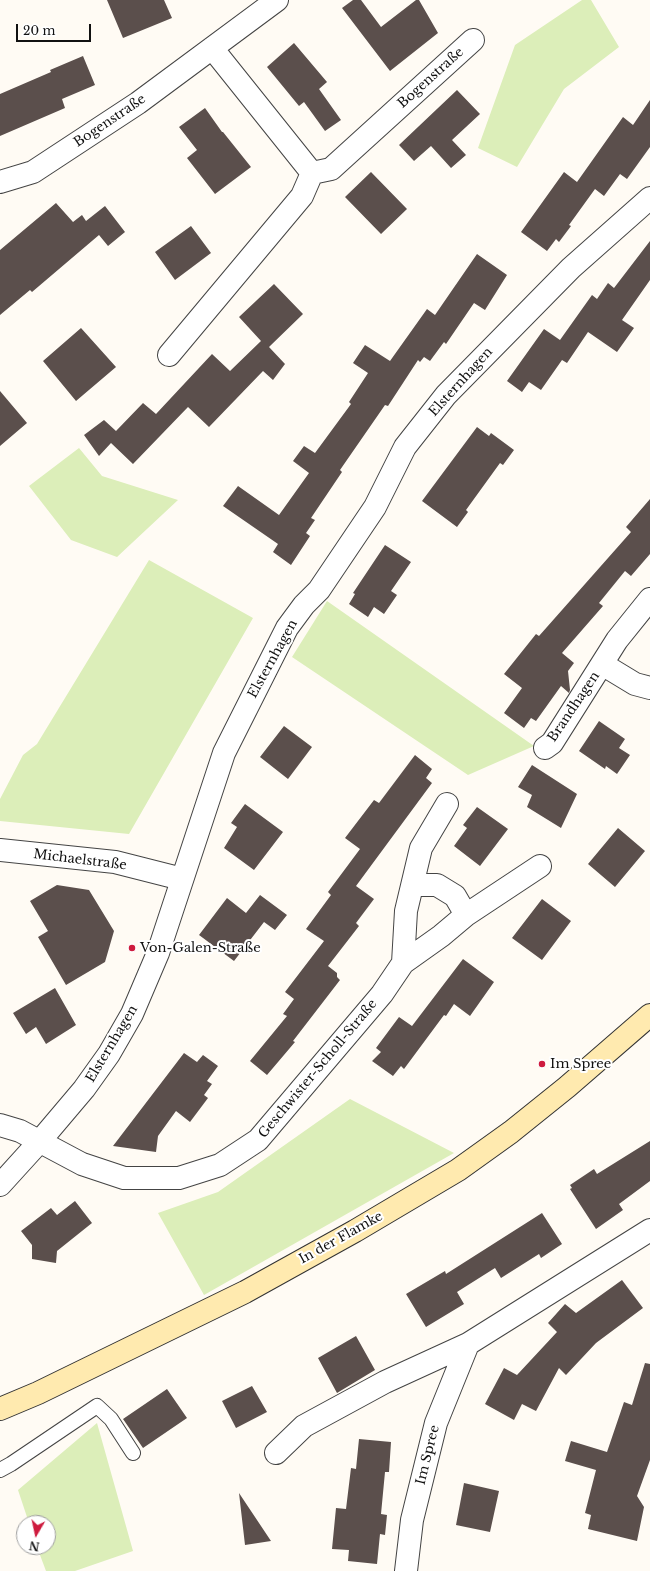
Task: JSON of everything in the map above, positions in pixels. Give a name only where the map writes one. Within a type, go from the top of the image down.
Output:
[{"type":"main road","name":"In der Flamke","points":[[0,1409],[38,1393],[245,1292],[355,1231],[458,1170],[511,1132],[567,1087],[650,1015]]},
{"type":"street","name":"Bogenstraße","points":[[0,182],[33,172],[138,103],[277,0]]},
{"type":"street","name":"Bogenstraße","points":[[312,173],[331,169],[474,40]]},
{"type":"street","points":[[169,355],[302,196],[312,173],[212,48]]},
{"type":"street","name":"Elsternhagen","points":[[0,1185],[84,1089],[109,1054],[132,1014],[158,953],[224,753],[287,628],[304,605],[319,590],[375,507],[405,448],[456,384],[571,268],[650,198]]},
{"type":"street","name":"Brandhagen","points":[[545,748],[552,743],[617,640],[650,599]]},
{"type":"street","name":"Brandhagen","points":[[602,664],[635,684],[650,688]]},
{"type":"street","points":[[403,963],[406,911],[421,848],[447,804]]},
{"type":"street","name":"Michaelstraße","points":[[0,850],[115,862],[182,879]]},
{"type":"street","name":"Geschwister-Scholl-Straße","points":[[0,1125],[20,1131],[82,1164],[124,1178],[179,1178],[220,1165],[258,1140],[382,994],[403,963],[441,936],[466,915],[540,866]]},
{"type":"street","points":[[413,886],[437,885],[455,896],[466,915]]},
{"type":"street","points":[[276,1453],[304,1426],[385,1382],[468,1344],[650,1230]]},
{"type":"street","name":"Im Spree","points":[[406,1571],[412,1520],[436,1423],[468,1344]]},
{"type":"lane","points":[[0,1470],[97,1406],[111,1419],[133,1453]]},
{"type":"green space","points":[[582,0],[591,0],[619,47],[564,89],[517,167],[478,148],[515,45]]},
{"type":"green space","points":[[79,448],[102,476],[178,500],[117,557],[71,540],[29,486]]},
{"type":"green space","points":[[149,560],[253,618],[129,834],[0,821],[0,799],[23,755],[37,744]]},
{"type":"green space","points":[[327,601],[534,746],[468,775],[292,657]]},
{"type":"green space","points":[[350,1099],[454,1153],[204,1295],[158,1213],[218,1192]]},
{"type":"green space","points":[[97,1423],[133,1551],[75,1571],[46,1571],[40,1555],[56,1555],[56,1515],[26,1515],[18,1490]]},
{"type":"building","points":[[107,0],[164,0],[172,18],[123,38]]},
{"type":"building","points":[[353,0],[361,0],[381,27],[416,0],[419,0],[438,33],[390,71],[342,8]]},
{"type":"building","points":[[294,43],[327,82],[319,89],[341,120],[325,131],[304,102],[299,106],[267,67]]},
{"type":"building","points":[[83,56],[95,85],[62,99],[65,108],[0,136],[0,94],[51,72],[50,70]]},
{"type":"building","points":[[457,90],[480,114],[452,140],[466,155],[451,168],[431,146],[414,161],[399,145]]},
{"type":"building","points":[[650,100],[650,147],[627,179],[620,174],[604,196],[595,189],[569,225],[571,226],[559,242],[556,239],[547,251],[521,232],[564,172],[577,182],[623,117],[633,125]]},
{"type":"building","points":[[205,108],[222,132],[251,167],[215,194],[187,158],[197,150],[179,127]]},
{"type":"building","points":[[371,172],[407,209],[381,234],[345,197]]},
{"type":"building","points":[[56,203],[73,222],[82,215],[86,221],[105,206],[125,232],[108,246],[99,235],[32,292],[30,290],[0,315],[0,250]]},
{"type":"building","points":[[191,226],[211,253],[175,280],[155,252]]},
{"type":"building","points":[[650,241],[650,280],[622,320],[634,328],[617,352],[588,332],[567,363],[562,360],[541,390],[529,382],[522,392],[507,381],[544,329],[560,340],[592,295],[597,299],[608,283],[614,288]]},
{"type":"building","points":[[477,254],[507,275],[485,310],[474,303],[446,344],[444,342],[430,361],[424,357],[420,362],[418,360],[388,406],[385,405],[340,470],[342,472],[311,518],[315,520],[306,533],[310,536],[291,565],[273,552],[278,544],[223,506],[238,486],[279,515],[309,473],[293,461],[304,446],[315,453],[351,404],[349,402],[368,373],[353,363],[365,345],[390,361],[427,309],[435,315]]},
{"type":"building","points":[[274,284],[303,314],[269,347],[285,364],[273,380],[263,371],[209,427],[188,407],[133,464],[111,443],[99,456],[84,435],[104,420],[116,431],[143,403],[156,414],[212,354],[230,371],[261,341],[239,317]]},
{"type":"building","points":[[81,328],[116,367],[76,401],[43,361]]},
{"type":"building","points":[[0,391],[27,423],[0,446]]},
{"type":"building","points":[[477,427],[489,436],[491,433],[514,450],[503,465],[500,463],[466,510],[468,512],[457,527],[422,501]]},
{"type":"building","points":[[650,499],[650,554],[631,576],[625,571],[599,603],[603,606],[562,653],[574,663],[568,671],[569,693],[561,686],[536,721],[531,718],[524,728],[504,713],[522,688],[504,674],[536,634],[539,636],[631,532],[626,527]]},
{"type":"building","points":[[385,545],[411,562],[391,591],[397,595],[384,614],[374,607],[368,617],[349,604],[355,594],[353,593]]},
{"type":"building","points":[[599,721],[625,739],[619,748],[630,755],[617,774],[606,766],[605,769],[579,751]]},
{"type":"building","points":[[284,726],[312,747],[288,779],[260,757]]},
{"type":"building","points":[[415,755],[432,769],[426,778],[432,783],[356,886],[374,899],[356,923],[359,926],[328,966],[337,973],[337,977],[340,980],[293,1041],[295,1042],[267,1075],[250,1061],[287,1016],[283,1014],[294,999],[285,992],[324,941],[306,929],[331,895],[328,892],[360,849],[345,838],[374,800],[379,803]]},
{"type":"building","points":[[532,765],[577,794],[561,828],[527,807],[532,795],[518,787]]},
{"type":"building","points":[[245,804],[283,832],[254,870],[224,848],[237,827],[231,823]]},
{"type":"building","points":[[477,807],[508,829],[480,866],[454,846],[467,828],[463,825]]},
{"type":"building","points":[[618,828],[645,851],[615,887],[588,864]]},
{"type":"building","points":[[57,885],[89,890],[114,931],[105,962],[66,985],[38,937],[48,931],[30,901]]},
{"type":"building","points":[[260,895],[287,915],[275,930],[264,922],[234,961],[199,935],[227,898],[246,913]]},
{"type":"building","points":[[542,899],[571,921],[542,960],[512,938]]},
{"type":"building","points":[[463,959],[494,982],[470,1016],[454,1004],[446,1016],[444,1015],[404,1069],[401,1066],[393,1076],[372,1061],[381,1052],[376,1048],[399,1017],[412,1026]]},
{"type":"building","points":[[55,988],[76,1025],[46,1044],[36,1027],[26,1034],[13,1013]]},
{"type":"building","points":[[184,1053],[197,1062],[203,1055],[218,1066],[207,1081],[212,1084],[204,1095],[208,1098],[190,1122],[176,1111],[158,1136],[156,1152],[113,1146]]},
{"type":"building","points":[[650,1141],[650,1181],[619,1204],[623,1210],[596,1229],[570,1189],[572,1188],[570,1185],[594,1169],[597,1174]]},
{"type":"building","points":[[75,1201],[92,1223],[57,1251],[56,1263],[32,1259],[32,1245],[21,1231],[51,1208],[57,1215]]},
{"type":"building","points":[[542,1213],[562,1244],[541,1258],[539,1254],[501,1278],[495,1268],[457,1292],[464,1304],[426,1327],[406,1294],[445,1271],[446,1274]]},
{"type":"building","points":[[622,1280],[643,1308],[596,1343],[566,1375],[559,1368],[536,1411],[522,1404],[514,1420],[485,1404],[504,1368],[517,1375],[557,1332],[548,1323],[565,1304],[576,1313]]},
{"type":"building","points":[[356,1336],[375,1370],[337,1393],[318,1358]]},
{"type":"building","points":[[645,1363],[650,1364],[650,1460],[637,1496],[644,1507],[637,1541],[588,1529],[591,1515],[585,1513],[596,1470],[565,1461],[571,1441],[607,1452],[624,1402],[632,1405]]},
{"type":"building","points":[[252,1386],[267,1412],[236,1428],[222,1401]]},
{"type":"building","points":[[167,1389],[187,1418],[143,1448],[123,1419]]},
{"type":"building","points":[[359,1439],[391,1442],[389,1472],[385,1472],[381,1514],[387,1515],[385,1535],[380,1534],[377,1564],[348,1561],[349,1550],[332,1549],[336,1508],[346,1509],[351,1468],[356,1469]]},
{"type":"building","points":[[464,1483],[499,1491],[490,1532],[456,1525]]},
{"type":"building","points":[[239,1493],[271,1541],[245,1545]]},
{"type":"place","name":"Von-Galen-Straße","points":[[132,948]]},
{"type":"place","name":"Im Spree","points":[[542,1064]]}]
